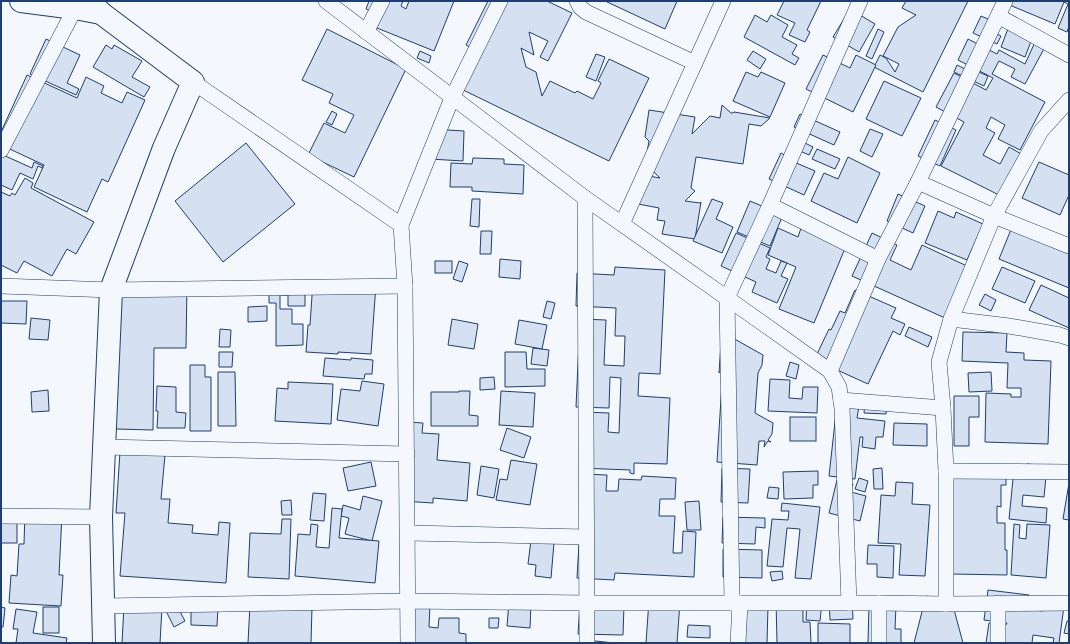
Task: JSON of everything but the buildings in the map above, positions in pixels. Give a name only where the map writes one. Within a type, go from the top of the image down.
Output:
[{"type":"main road","points":[[21,1],[86,6],[194,82],[164,148],[111,290],[101,518],[104,643]]},
{"type":"street","points":[[326,1],[585,198],[830,371],[839,387],[841,400],[849,603]]},
{"type":"street","points":[[366,32],[382,1]]},
{"type":"street","points":[[408,643],[405,286],[401,225],[452,98],[500,1]]},
{"type":"street","points":[[576,1],[586,12],[695,63]]},
{"type":"street","points":[[622,224],[723,1]]},
{"type":"street","points":[[738,643],[727,298],[770,205],[860,1]]},
{"type":"street","points":[[830,371],[878,259],[918,182],[1005,1]]},
{"type":"street","points":[[1,150],[86,6]]},
{"type":"street","points":[[998,16],[1069,55]]},
{"type":"street","points":[[194,82],[401,225]]},
{"type":"street","points":[[946,604],[946,471],[939,362],[951,319],[994,216],[1041,131],[1069,100]]},
{"type":"street","points":[[918,182],[994,216],[1069,246]]},
{"type":"street","points":[[585,198],[587,643]]},
{"type":"street","points":[[770,205],[878,259]]},
{"type":"street","points":[[1,286],[111,290],[405,286]]},
{"type":"street","points":[[951,319],[1009,326],[1069,338]]},
{"type":"street","points":[[841,400],[943,408]]},
{"type":"street","points":[[104,447],[407,454]]},
{"type":"street","points":[[946,471],[1069,472]]},
{"type":"street","points":[[1,516],[101,518]]},
{"type":"street","points":[[408,533],[586,537]]},
{"type":"street","points":[[103,606],[408,602],[1069,603]]},
{"type":"street","points":[[879,603],[879,643]]},
{"type":"street","points":[[998,603],[998,643]]}]
